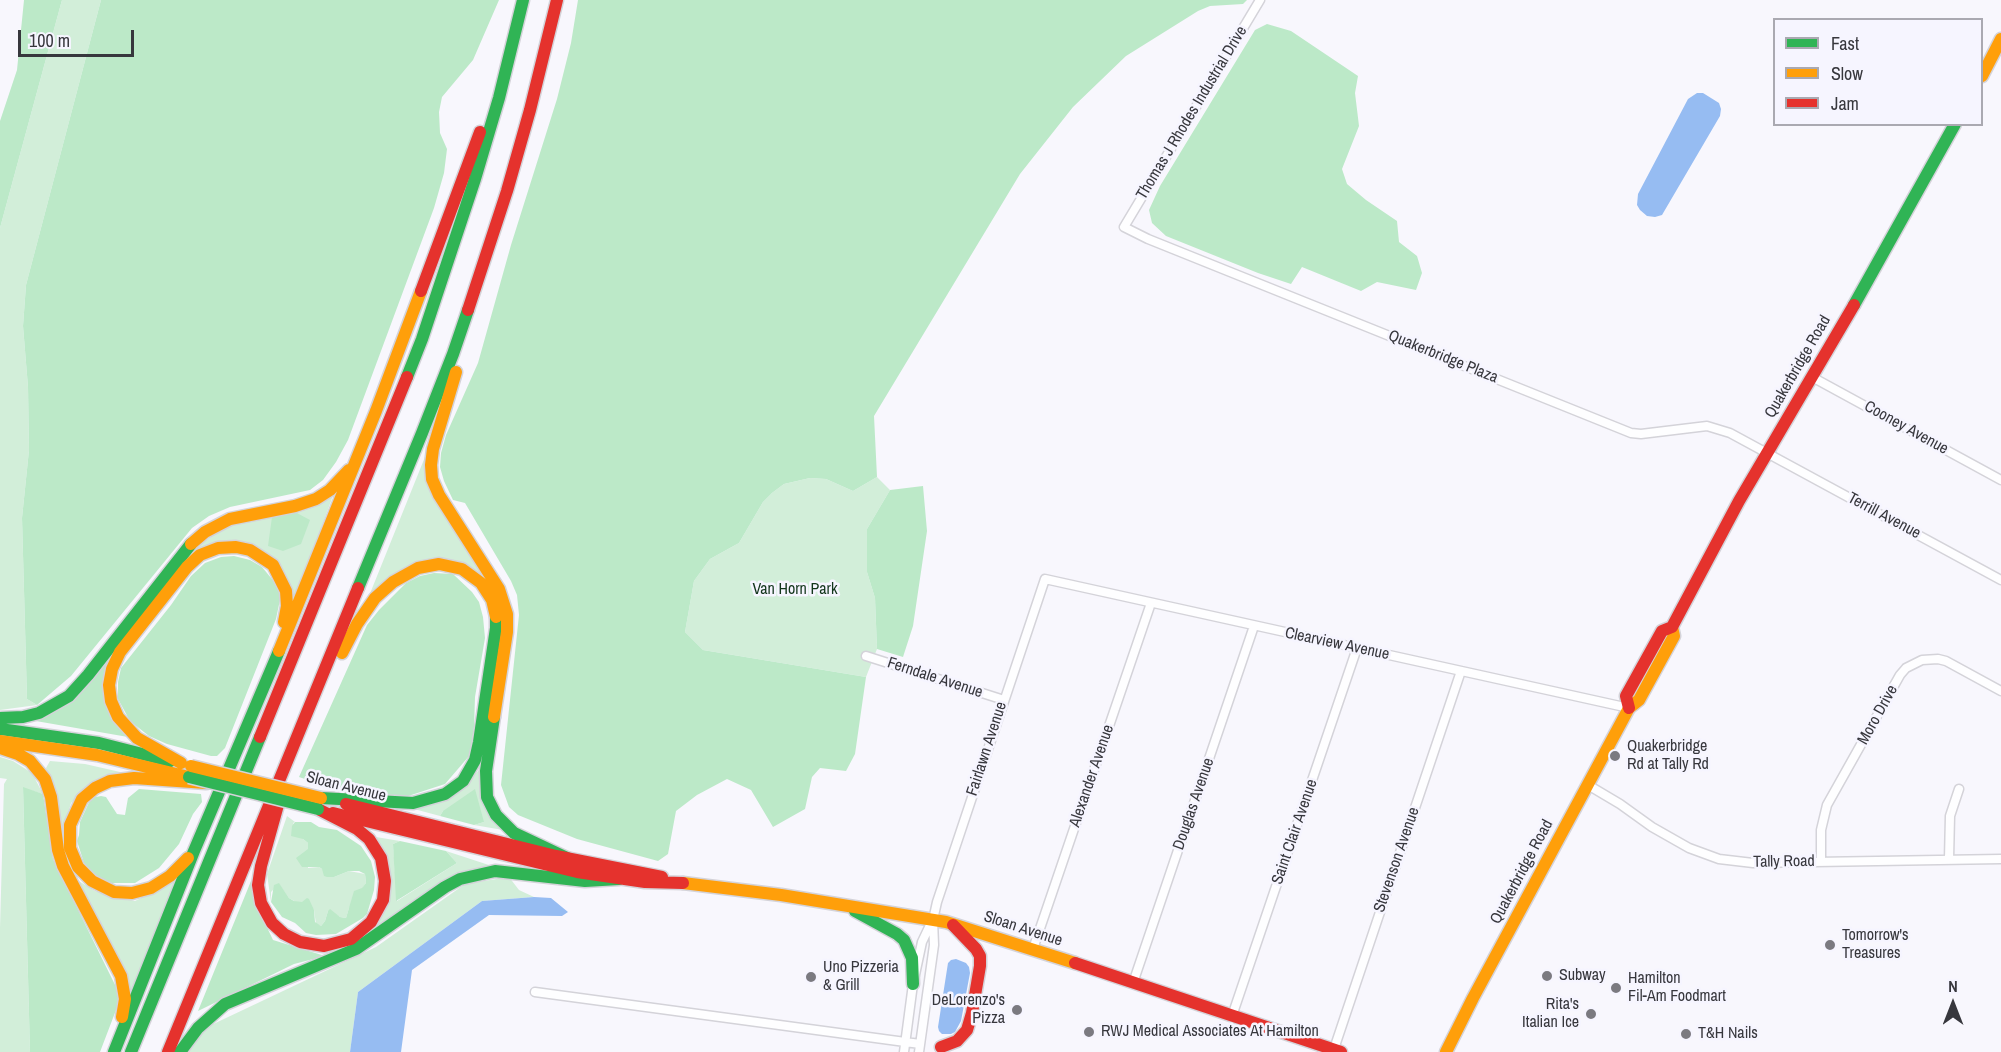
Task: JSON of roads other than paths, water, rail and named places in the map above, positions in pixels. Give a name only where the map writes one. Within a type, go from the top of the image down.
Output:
[{"type":"main road","points":[[131,1052],[407,378],[462,219],[498,98],[523,0]]},
{"type":"main road","points":[[168,1052],[422,433],[467,313],[519,151],[557,0]]},
{"type":"main road","points":[[1983,74],[2001,39]]},
{"type":"main road","points":[[112,1052],[355,464],[396,359],[477,136],[498,98]]},
{"type":"main road","name":"Quakerbridge Road","points":[[1446,1052],[1629,708],[1639,700],[1674,636],[1672,627],[1739,501],[1888,246],[1954,126]]},
{"type":"main road","points":[[467,313],[457,368],[433,449],[431,470],[439,495],[499,589],[507,610],[508,626],[486,771],[486,791],[492,809],[510,830],[526,840],[569,859]]},
{"type":"main road","points":[[0,718],[23,717],[39,713],[59,704],[69,696],[188,548],[205,532],[237,517],[295,506],[316,499],[330,490],[355,464]]},
{"type":"main road","points":[[187,772],[143,742],[122,723],[110,696],[110,674],[123,648],[187,567],[205,552],[231,546],[250,550],[270,562],[281,578],[287,595],[286,612],[267,676]]},
{"type":"main road","points":[[320,803],[348,798],[412,803],[445,794],[463,781],[475,760],[479,742],[496,628],[492,600],[481,583],[462,569],[439,564],[418,568],[393,582],[375,598],[357,624],[342,653],[323,673]]},
{"type":"main road","name":"Sloan Avenue","points":[[0,729],[99,743],[216,784],[320,803],[563,869],[619,879],[684,883],[845,905],[951,924],[1033,949],[1338,1051]]},
{"type":"main road","name":"Sloan Avenue","points":[[0,741],[90,753],[187,772],[684,883]]},
{"type":"main road","points":[[0,748],[30,761],[45,779],[51,797],[61,858],[121,976],[125,993],[124,1009],[112,1052]]},
{"type":"main road","points":[[187,772],[110,781],[100,785],[87,794],[75,810],[70,825],[69,840],[74,860],[86,876],[103,888],[123,893],[142,891],[156,886],[170,876],[194,851]]},
{"type":"main road","points":[[282,774],[277,811],[261,866],[259,897],[269,918],[284,934],[300,942],[324,946],[351,939],[372,922],[381,906],[386,881],[381,858],[369,839],[320,803]]},
{"type":"main road","points":[[180,1052],[198,1028],[225,1004],[356,949],[460,879],[495,871],[585,881],[619,879]]},
{"type":"main road","points":[[845,905],[904,940],[912,958],[913,984]]},
{"type":"main road","points":[[941,1047],[960,1038],[969,1026],[980,966],[980,956],[976,949],[951,924]]},
{"type":"street","name":"Thomas J Rhodes Industrial Drive","points":[[1124,227],[1260,0]]},
{"type":"street","name":"Quakerbridge Plaza","points":[[1124,227],[1169,248],[1631,433],[1641,434],[1707,426],[1730,433],[1767,453]]},
{"type":"street","name":"Cooney Avenue","points":[[1812,376],[2001,480]]},
{"type":"street","name":"Terrill Avenue","points":[[1767,453],[2001,580]]},
{"type":"street","name":"Clearview Avenue","points":[[1045,579],[1629,708]]},
{"type":"street","name":"Fairlawn Avenue","points":[[920,1048],[934,945],[933,920],[938,896],[1045,579]]},
{"type":"street","name":"Alexander Avenue","points":[[1033,949],[1150,603]]},
{"type":"street","name":"Douglas Avenue","points":[[1133,983],[1254,626]]},
{"type":"street","name":"Saint Clair Avenue","points":[[1232,1016],[1357,648]]},
{"type":"street","name":"Ferndale Avenue","points":[[866,656],[1004,700]]},
{"type":"street","name":"Moro Drive","points":[[1821,861],[1821,830],[1827,805],[1906,668],[1922,660],[1938,659],[1946,661],[2001,691]]},
{"type":"street","name":"Stevenson Avenue","points":[[1338,1051],[1461,671]]},
{"type":"street","name":"Tally Road","points":[[1587,785],[1620,804],[1652,827],[1705,854],[1736,862],[2001,859]]},
{"type":"street","points":[[1949,860],[1950,816],[1959,789]]},
{"type":"street","name":"Fairlawn Avenue","points":[[904,1052],[913,984],[922,942],[933,920]]},
{"type":"street","points":[[535,992],[906,1042],[920,1048]]},
{"type":"water","points":[[1697,93],[1703,93],[1719,103],[1720,116],[1662,215],[1647,216],[1637,205],[1638,194],[1688,99]]},
{"type":"water","points":[[551,898],[568,912],[562,916],[489,915],[412,970],[401,1052],[350,1052],[358,992],[482,901]]},
{"type":"water","points":[[956,959],[966,963],[970,973],[961,1021],[955,1032],[942,1034],[938,1027],[948,963]]},
{"type":"place","name":"Quakerbridge Rd at Tally Rd","points":[[1615,756]]},
{"type":"place","name":"Tomorrow's Treasures","points":[[1830,945]]},
{"type":"place","name":"Subway","points":[[1547,976]]},
{"type":"place","name":"Uno Pizzeria & Grill","points":[[811,977]]},
{"type":"place","name":"Hamilton Fil-Am Foodmart","points":[[1616,988]]},
{"type":"place","name":"DeLorenzo's Pizza","points":[[1017,1010]]},
{"type":"place","name":"Rita's Italian Ice","points":[[1591,1014]]},
{"type":"place","name":"RWJ Medical Associates At Hamilton","points":[[1089,1032]]},
{"type":"place","name":"T&H Nails","points":[[1686,1034]]},
{"type":"park label","name":"Van Horn Park","points":[[795,590]]}]
